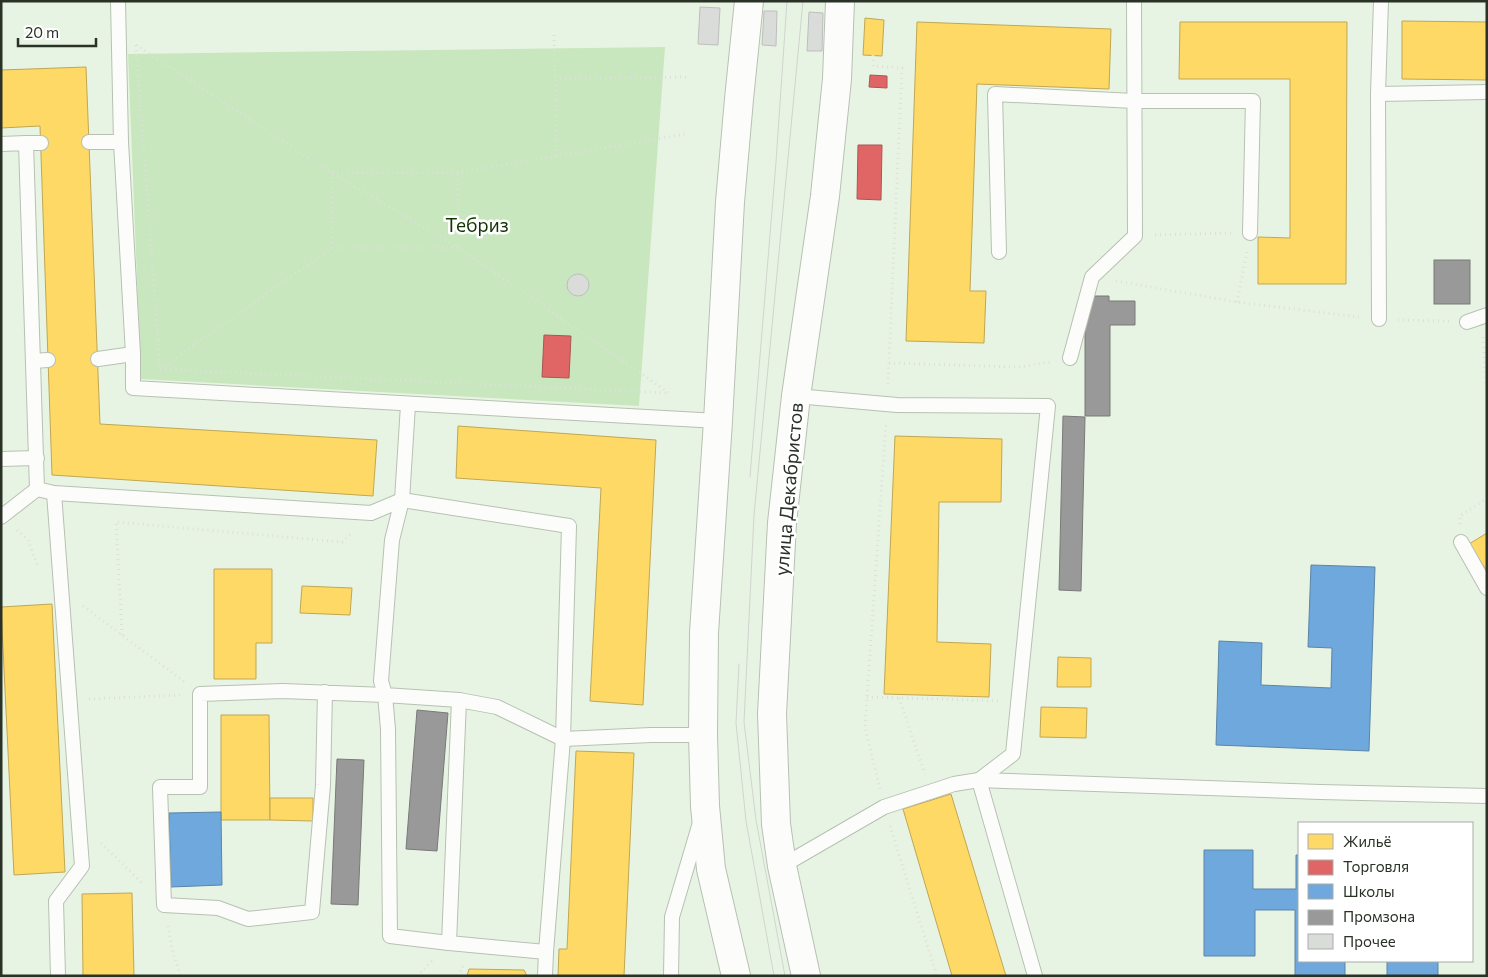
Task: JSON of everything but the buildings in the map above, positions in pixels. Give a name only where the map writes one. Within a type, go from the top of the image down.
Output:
[{"type":"main road","points":[[736,976],[711,869],[705,806],[703,735],[704,633],[730,202],[738,99],[749,1]]},
{"type":"main road","name":"улица Декабристов","points":[[806,976],[782,866],[776,824],[772,714],[782,523],[796,396],[826,196],[837,80],[840,1]]},
{"type":"lane","points":[[118,1],[121,142],[133,354],[133,388],[718,422]]},
{"type":"lane","points":[[1070,358],[1092,276],[1135,236],[1134,1]]},
{"type":"lane","points":[[1379,319],[1378,94],[1381,1]]},
{"type":"lane","points":[[1378,94],[1487,92]]},
{"type":"lane","points":[[998,252],[995,94],[1134,101],[1253,101],[1250,232]]},
{"type":"lane","points":[[89,142],[121,142]]},
{"type":"lane","points":[[26,143],[37,489]]},
{"type":"lane","points":[[1,144],[41,143]]},
{"type":"lane","points":[[1467,322],[1487,315]]},
{"type":"lane","points":[[98,359],[133,354]]},
{"type":"lane","points":[[33,361],[48,360]]},
{"type":"lane","points":[[796,396],[887,404],[1048,406],[1013,754],[979,780]]},
{"type":"lane","points":[[408,405],[402,500],[392,540],[380,681],[385,695],[388,728],[390,936],[546,952]]},
{"type":"lane","points":[[1,458],[37,458]]},
{"type":"lane","points":[[37,489],[54,493],[371,513],[402,500],[569,526],[563,739],[545,976]]},
{"type":"lane","points":[[1,517],[37,489]]},
{"type":"lane","points":[[54,493],[82,866],[56,901],[58,976]]},
{"type":"lane","points":[[1461,542],[1487,588]]},
{"type":"lane","points":[[325,692],[324,785],[312,912],[248,919],[218,908],[164,905],[160,787],[200,787],[200,694],[283,691],[325,692],[385,695],[459,700],[497,707],[563,739],[703,735]]},
{"type":"lane","points":[[450,943],[459,700]]},
{"type":"lane","points":[[782,866],[884,807],[954,784],[979,780],[1487,796]]},
{"type":"lane","points":[[979,780],[1035,976]]},
{"type":"lane","points":[[671,976],[672,917],[705,806]]},
{"type":"path","points":[[554,35],[557,156]]},
{"type":"path","points":[[136,45],[332,173],[459,248],[669,393],[160,369],[136,45]]},
{"type":"path","points":[[873,55],[872,66],[902,68],[887,404],[865,727],[884,807],[937,976]]},
{"type":"path","points":[[555,78],[689,77]]},
{"type":"path","points":[[332,173],[457,173],[685,134]]},
{"type":"path","points":[[332,173],[332,248]]},
{"type":"path","points":[[457,173],[459,248]]},
{"type":"path","points":[[1237,302],[1250,232]]},
{"type":"path","points":[[133,388],[332,248],[459,248]]},
{"type":"path","points":[[1092,276],[1237,302],[1379,319],[1467,322]]},
{"type":"path","points":[[1484,337],[1487,401]]},
{"type":"path","points":[[1461,542],[1460,516],[1487,498]]},
{"type":"path","points":[[122,635],[116,522],[342,542],[371,513]]},
{"type":"path","points":[[1,517],[28,540],[38,567]]},
{"type":"path","points":[[62,590],[200,694]]},
{"type":"path","points":[[70,700],[200,694]]},
{"type":"path","points":[[867,698],[1018,701]]},
{"type":"path","points":[[900,698],[930,792]]},
{"type":"path","points":[[79,822],[164,905],[181,976]]},
{"type":"green space","name":"Тебриз","points":[[665,47],[639,406],[141,379],[128,54]]},
{"type":"tram line","points":[[750,477],[776,162],[787,1]]},
{"type":"tram line","points":[[785,976],[756,820],[744,722],[754,515],[803,1]]},
{"type":"tram line","points":[[739,664],[736,723],[746,821],[774,976]]}]
